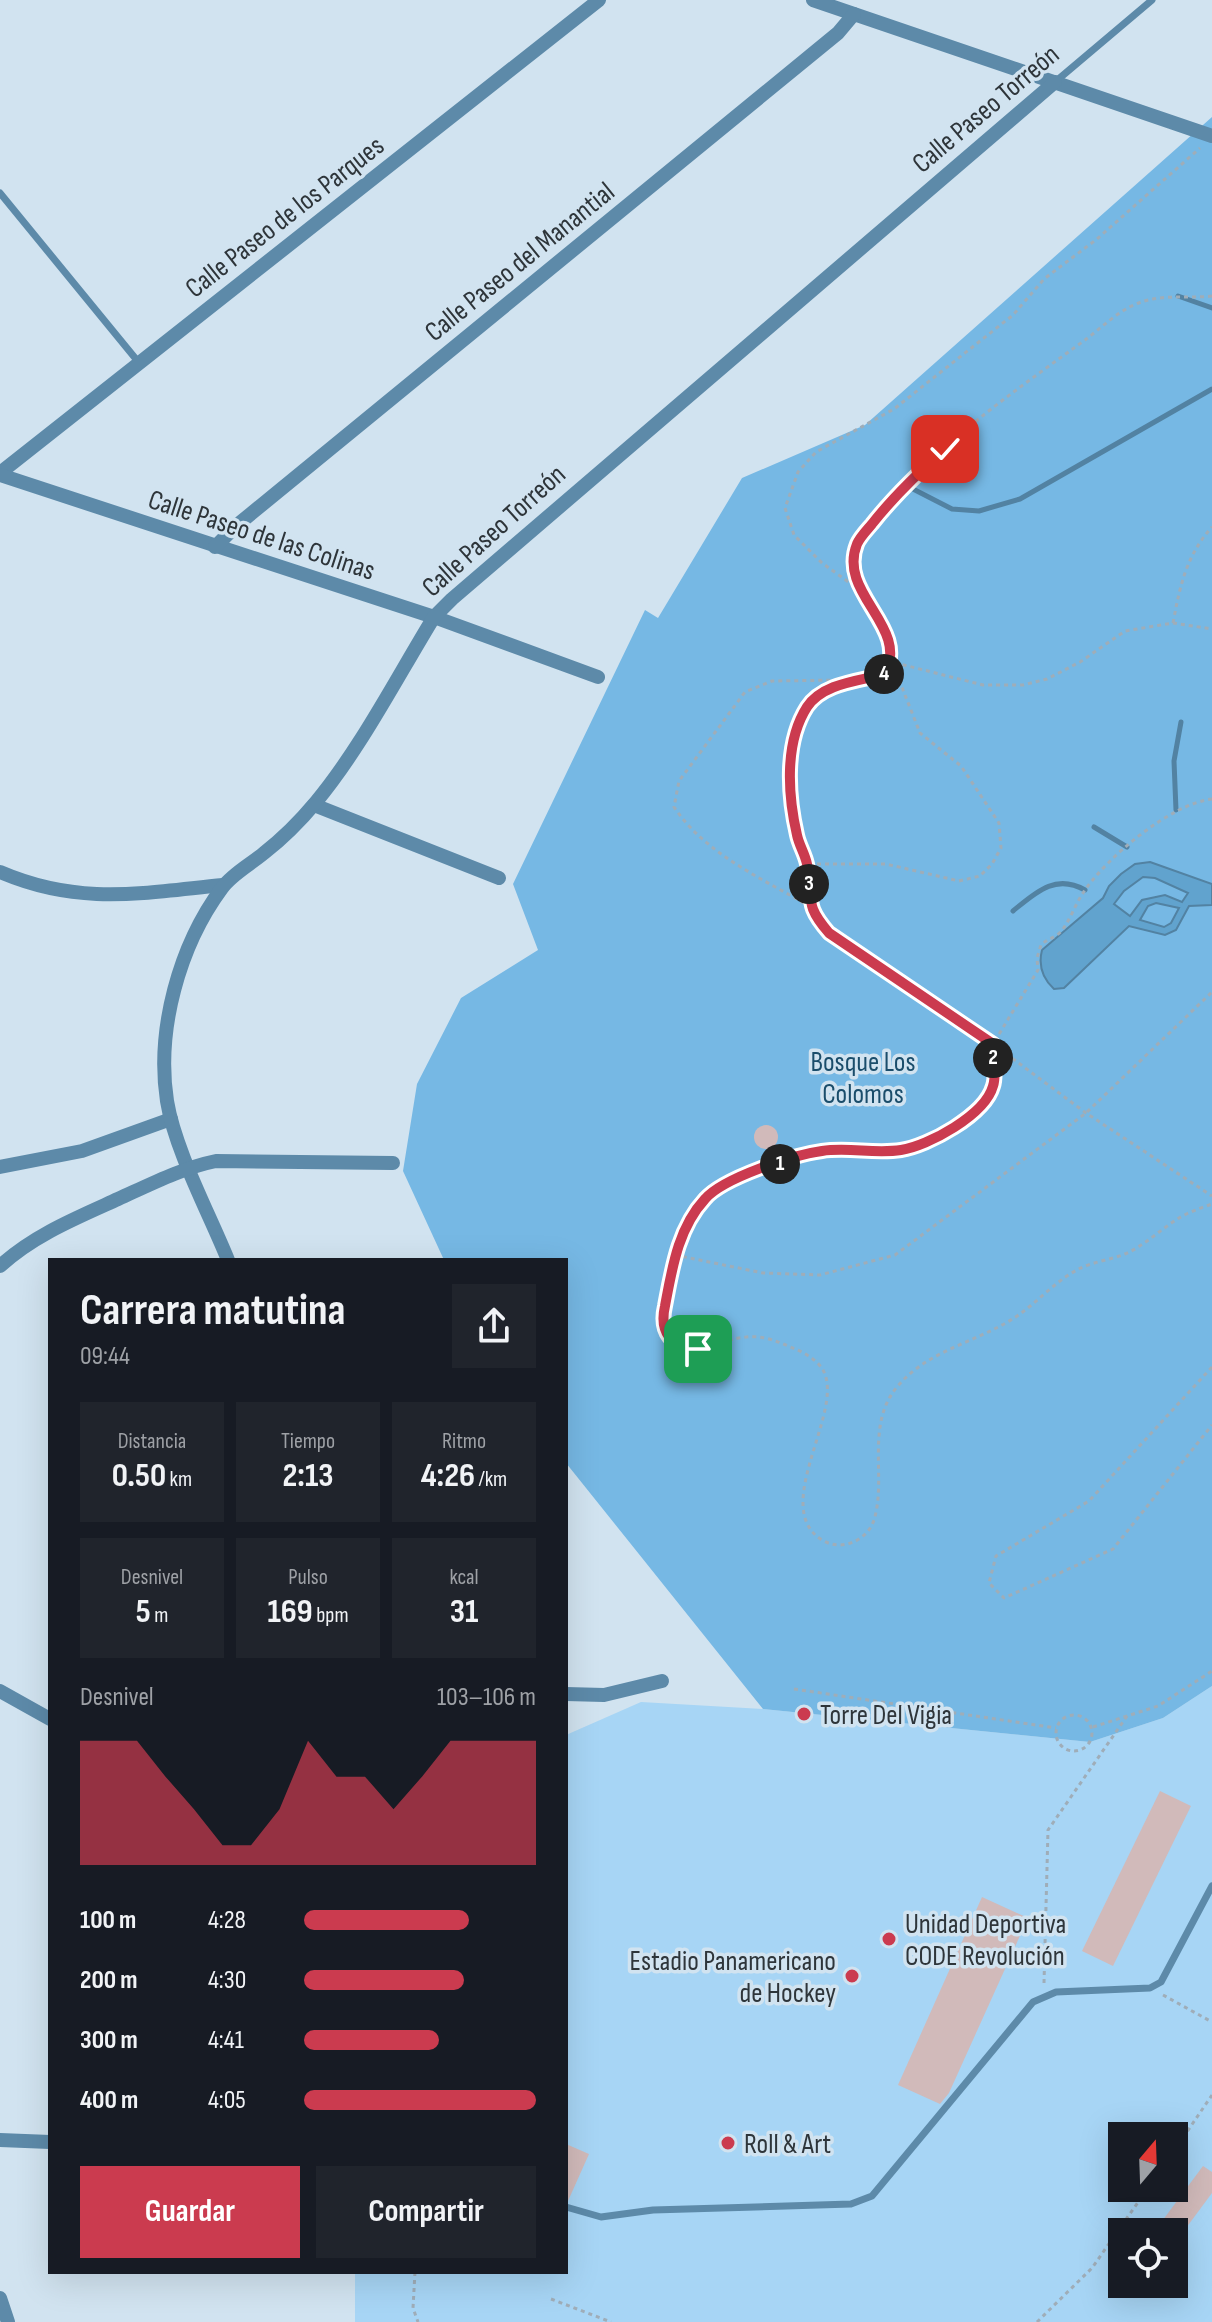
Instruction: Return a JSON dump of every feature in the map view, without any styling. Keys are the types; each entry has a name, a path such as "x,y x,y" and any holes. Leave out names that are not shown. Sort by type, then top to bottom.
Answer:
{"street":[{"name":"Calle Paseo de los Parques","path":"0,474 599,0"},
{"path":"813,0 1212,136"},
{"name":"Calle Paseo del Manantial","path":"215,547 236,526 838,33 854,14"},
{"name":"Calle Paseo Torreón","path":"227,1258 171,1119 164,1063 175,989 191,941 223,885 268,850 314,805 343,767 434,617 501,554 1055,82"},
{"name":"Calle Paseo de las Colinas","path":"0,474 434,617 598,677"},
{"path":"314,805 499,878"},
{"path":"0,872 31,886 70,895 116,896 223,885"},
{"path":"4,1162 82,1151 171,1119"},
{"path":"0,1266 56,1227 189,1166 216,1161 393,1163"},
{"path":"568,1694 604,1695 662,1681"},
{"path":"0,1691 48,1718"},
{"path":"0,2140 48,2142"},
{"path":"0,2300 8,2322"}],"lane":[{"name":"Calle Paseo Torreón","path":"1055,82 1152,0"},
{"path":"0,193 140,364"},
{"path":"568,2208 601,2217 653,2210 851,2204 862,2201 872,2196 1033,2002 1043,1995 1150,1988 1161,1982 1212,1886"}],"path":[{"path":"861,591 822,563 794,535 785,508 798,472 816,452 894,409 1013,315 1044,279 1097,239 1201,147"},
{"path":"807,864 886,864 959,881 980,876 992,864 1001,848 999,823 961,766 920,733 892,662 889,636 861,591 853,571 857,543 899,490 991,408 1134,305 1171,296 1212,296"},
{"path":"1173,623 1181,577 1193,550 1212,527"},
{"path":"1212,629 1173,623 1125,631 1080,662 1047,679 1023,685 983,685 892,662 845,680 772,681 745,692 679,781 674,807 684,823 718,852 811,908 829,933 993,1044 1086,1113 1212,1196"},
{"path":"811,908 807,864 797,837 790,788 793,750 799,725 808,707 823,691 885,674 892,662"},
{"path":"1212,799 1197,801 1176,810 1127,847 1085,890 1058,935 1041,945 1037,958 1038,970 993,1044 993,1087 976,1111 944,1134 903,1150 821,1151 733,1178 706,1197 688,1223 675,1255 661,1320 667,1338 683,1348 698,1349 747,1336 767,1337 806,1353 824,1371 827,1392 804,1493 803,1513 808,1527 824,1542 848,1545 866,1534 874,1519 879,1435 885,1405 897,1386 916,1369 1012,1319 1078,1269 1128,1253 1183,1216 1212,1204"},
{"path":"675,1255 763,1273 820,1275 895,1255 1086,1113 1212,992"},
{"path":"768,1151 774,1165"},
{"path":"1212,1367 1089,1501 996,1556 989,1583 1004,1598 1113,1549 1212,1425"},
{"path":"1093,1727 1158,1706 1212,1671"},
{"path":"794,1689 1056,1728"},
{"path":"1043,1995 1048,1830 1127,1716"},
{"path":"1063,1717 1084,1718 1093,1727 1090,1743 1083,1749 1073,1750 1058,1745 1056,1728 1063,1717"},
{"path":"1150,1988 1212,2022"},
{"path":"1188,2130 1212,2095"},
{"path":"1037,2322 1092,2268 1138,2202"},
{"path":"415,2274 413,2308 418,2322"},
{"path":"551,2299 611,2322"}],"shaded area":[{"path":"1150,862 1212,884 1212,905 1189,906 1176,930 1165,935 1129,926 1064,988 1054,989 1042,971 1042,950 1103,898 1109,886 1135,864","holes":["1143,877 1155,878 1188,893 1182,902 1165,895 1142,900 1130,916 1114,904 1124,891","1156,903 1179,908 1171,923 1164,927 1140,920 1148,906"]},
{"name":"Unidad Deportiva CODE Revolución","path":"1212,1686 1212,2322 355,2322 355,2274 568,2274 568,1734 641,1702 763,1709 1090,1742 1163,1718"}],"green space":[{"name":"Bosque Los Colomos","path":"1212,117 1212,1686 1163,1718 1090,1742 763,1709 568,1465 568,1258 443,1258 403,1171 417,1084 461,998 538,950 513,884 645,610 658,618 742,478 865,425"}],"building":[{"path":"761,1125 771,1125 778,1132 778,1142 771,1149 761,1149 754,1142 754,1132"},
{"path":"1160,1791 1191,1806 1113,1966 1082,1951"},
{"path":"982,1897 1028,1918 949,2093 940,2104 898,2085"},
{"path":"568,2145 589,2154 568,2201"},
{"path":"1203,2166 1212,2172 1212,2193 1188,2225 1188,2218 1164,2218 1176,2202 1188,2202 1188,2186"}],"waterway":[{"path":"1178,296 1212,308"},
{"path":"911,488 952,509 979,511 1020,499 1212,389"},
{"path":"1176,810 1174,761 1181,722"},
{"path":"1094,827 1127,847"},
{"path":"1013,911 1038,892 1055,884 1074,885 1085,890"}],"place":[{"name":"Torre Del Vigia","path":"804,1714"},
{"name":"Unidad Deportiva CODE Revolución","path":"889,1939"},
{"name":"Estadio Panamericano de Hockey","path":"852,1976"},
{"name":"Roll & Art","path":"728,2143"}],"route":[{"path":"698,1349 683,1348 667,1338 661,1320 675,1255 688,1223 706,1197 733,1178 821,1151 903,1150 944,1134 976,1111 993,1087 993,1044 829,933 813,914 807,864 797,837 790,788 793,750 799,725 808,707 823,691 885,674 892,662 889,636 861,591 853,571 857,543 899,490 945,449"}]}
